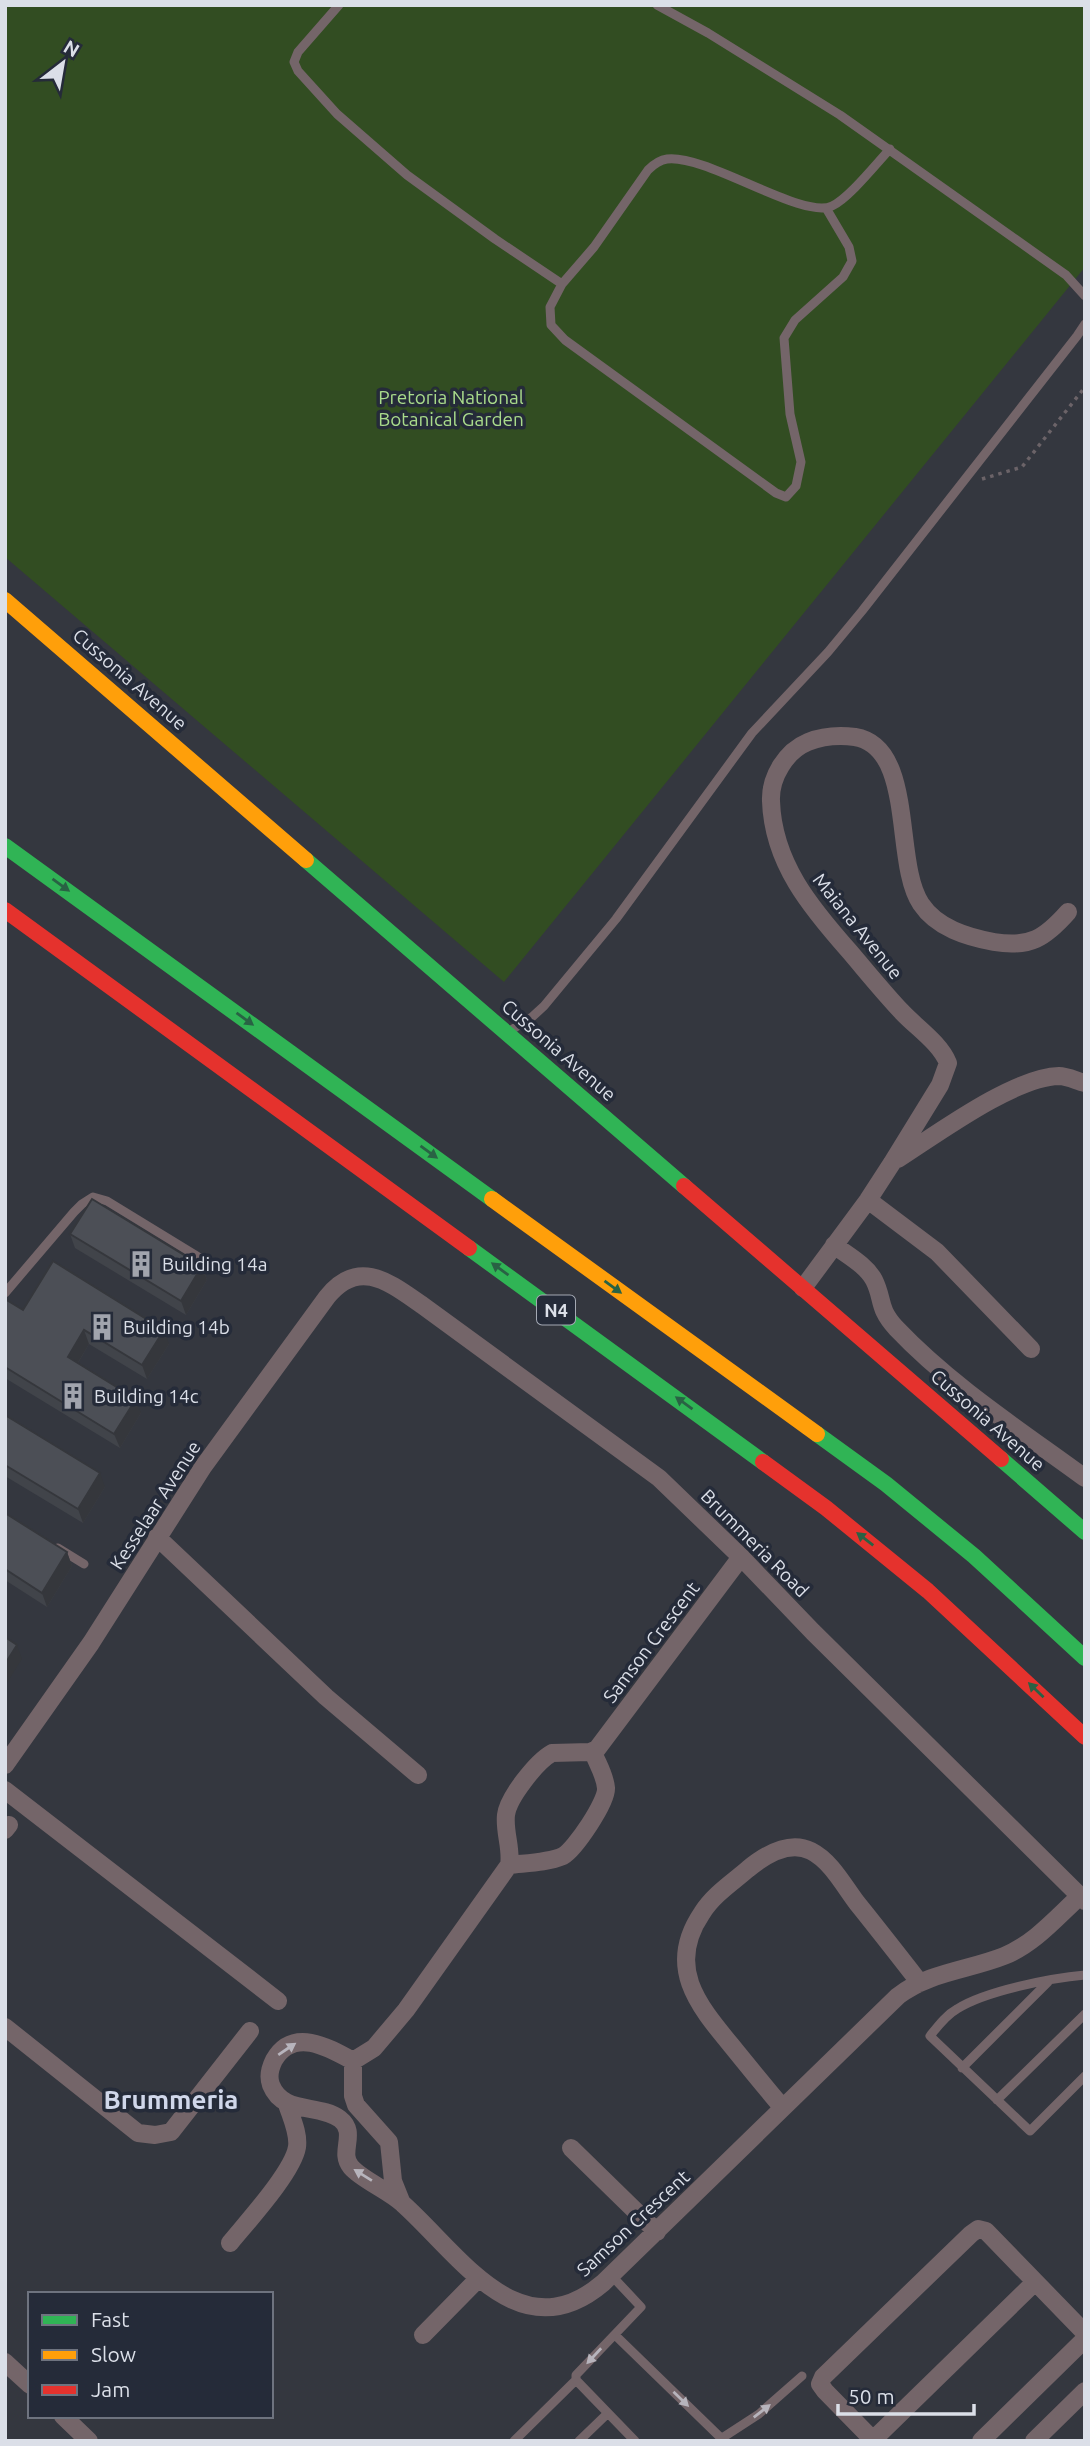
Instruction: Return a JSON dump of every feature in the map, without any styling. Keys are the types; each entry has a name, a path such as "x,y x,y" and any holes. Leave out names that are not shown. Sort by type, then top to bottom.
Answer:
{"main road":[{"name":"Cussonia Avenue","path":"5,600 1085,1532"},
{"path":"5,846 886,1483 974,1556 1085,1658"},
{"name":"N4","path":"5,910 817,1502 928,1591 1085,1737"}],"street":[{"name":"Maiana Avenue","path":"803,1288 892,1163 940,1085 948,1063 939,1049 890,999 828,928 792,876 780,854 771,819 771,789 783,762 803,744 830,736 860,738 870,741 880,750 889,765 899,801 910,881 922,906 944,926 969,937 1019,944 1043,937 1068,912"},
{"path":"892,1163 959,1119 1028,1081 1061,1075 1085,1083"},
{"path":"868,1200 936,1252 1031,1349"},
{"path":"834,1245 870,1273 883,1311 897,1329 935,1365 1085,1478"},
{"name":"Brummeria Road","path":"350,1279 366,1276 383,1279 650,1471 741,1557 813,1632 1082,1898"},
{"name":"Kesselaar Avenue","path":"5,1765 80,1659 203,1467 327,1297 337,1286 350,1279"},
{"path":"157,1536 326,1698 418,1775"},
{"name":"Samson Crescent","path":"593,1752 741,1557"},
{"path":"353,2061 374,2048 405,2010 509,1866 506,1814 526,1780 552,1753 593,1752 606,1785 606,1795 592,1820 565,1854 553,1859 509,1866"},
{"path":"5,1790 278,2001"},
{"path":"782,2107 702,2009 691,1990 685,1960 687,1943 702,1912 720,1893 759,1860 772,1853 794,1847 811,1851 830,1867 920,1983"},
{"name":"Samson Crescent","path":"349,2137 346,2151 349,2165 401,2201 479,2278 509,2300 542,2308 563,2306 590,2294 611,2275 898,1996 920,1983 1016,1951 1082,1898"},
{"path":"5,2027 138,2133 155,2135 171,2132 250,2031"},
{"path":"353,2061 319,2043 302,2041 287,2046 273,2062 269,2076 271,2086 287,2104 333,2115 345,2124 349,2137 360,2127 378,2130"},
{"path":"353,2061 353,2096 356,2105 389,2142 393,2181 401,2201"},
{"path":"230,2243 268,2196 293,2159 297,2144 287,2104"},
{"path":"571,2148 657,2232"},
{"path":"1035,2281 873,2440 820,2384 822,2377 978,2229 986,2231 1035,2281 1085,2333"},
{"path":"424,2335 479,2278"},
{"path":"981,2441 1085,2339"},
{"path":"5,2362 28,2383"},
{"path":"1034,2441 1083,2397"},
{"path":"65,2418 89,2441"}],"lane":[{"path":"339,5 298,52 294,62 298,71 337,114 424,189 562,284"},
{"path":"657,5 708,33 840,115 1066,275 1085,296"},
{"path":"826,208 849,247 852,261 843,277 795,320 783,338 789,407 801,462 796,486 786,496 776,493 565,340 551,325 550,307 562,284 594,247 648,170 664,159 699,164 816,209 838,202 890,149"},
{"path":"506,1033 532,1017 558,991 616,919 752,733 828,652 963,485 1085,324"},
{"path":"5,1293 74,1212 93,1197 107,1201 210,1264"},
{"path":"50,1542 83,1563"},
{"path":"1085,1975 1050,1980 985,1997 958,2008 929,2036 1030,2131 1085,2076"},
{"path":"962,2068 1050,1980"},
{"path":"997,2100 1085,2014"},
{"path":"514,2441 576,2380 576,2375 641,2307 611,2275"},
{"path":"615,2335 719,2439 759,2414 802,2376"},
{"path":"576,2380 635,2441"},
{"path":"579,2441 608,2413"}],"path":[{"path":"963,485 1022,467 1085,387"}],"green space":[{"name":"Pretoria National Botanical Garden","path":"5,5 1085,5 1085,267 504,982 5,557"}],"building":[{"name":"Building 14a","path":"92,1199 202,1266 181,1301 70,1234"},
{"path":"53,1261 164,1330 142,1365 84,1330 68,1357 136,1399 114,1434 5,1367 5,1299 23,1310"},
{"path":"5,1415 100,1473 78,1509 5,1465"},
{"path":"5,1513 67,1552 42,1593 5,1569"},
{"path":"5,1637 17,1645 5,1664"}],"traffic: fast":[{"path":"5,846 492,1199"},
{"path":"306,860 684,1186"},
{"path":"469,1248 763,1462"},
{"path":"817,1434 886,1484 974,1556 1085,1658"},
{"path":"1001,1459 1085,1532"}],"traffic: slow":[{"path":"5,600 306,860"},
{"path":"492,1199 817,1434"}],"traffic: jam":[{"path":"5,910 469,1248"},
{"path":"684,1186 1001,1459"},
{"path":"763,1462 826,1508 928,1591 1085,1737"}],"place":[{"name":"Building 14a","path":"141,1264"},
{"name":"Building 14b","path":"102,1327"},
{"name":"Building 14c","path":"73,1396"}],"district":[{"name":"Brummeria","path":"171,2099"}]}
